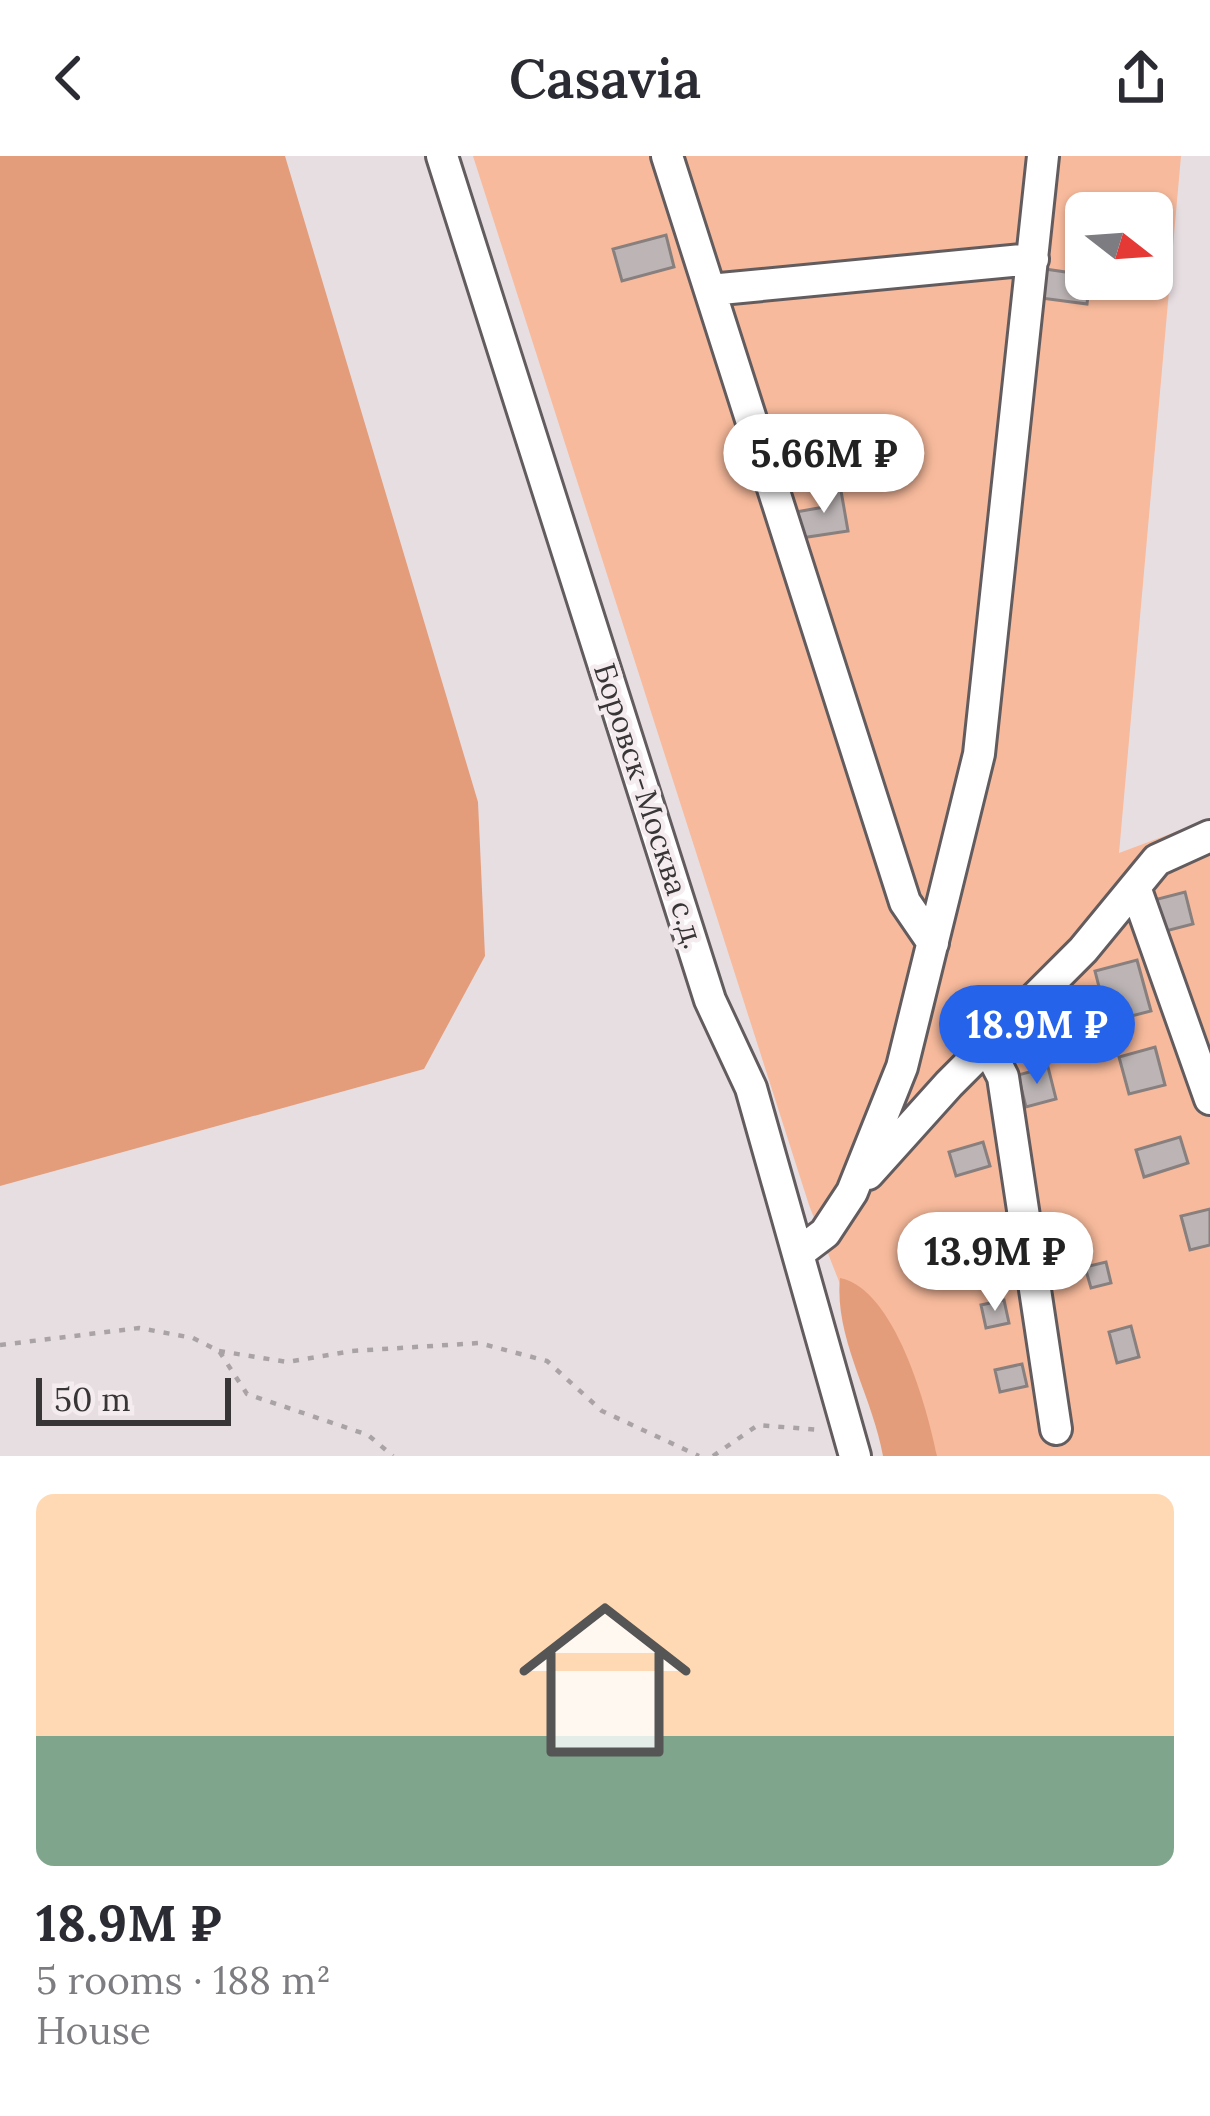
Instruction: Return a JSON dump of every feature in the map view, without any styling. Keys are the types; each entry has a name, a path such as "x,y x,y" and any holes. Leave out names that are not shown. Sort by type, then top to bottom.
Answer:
{"street":[{"name":"Боровск-Москва с.д.","path":"442,156 703,977 751,1088 852,1444"},
{"path":"667,156 905,902 933,943"},
{"path":"852,1192 902,1067 979,754 1043,156"},
{"path":"710,290 1033,259"},
{"path":"800,1252 825,1233 852,1192 1083,950 1157,860 1210,836"},
{"path":"1135,887 1210,1099"},
{"path":"987,1046 1003,1077 1056,1429"}],"path":[{"path":"0,1345 139,1328 193,1339 219,1351 287,1362 352,1351 479,1343 547,1361 602,1411 699,1456"},
{"path":"219,1351 247,1394 368,1435 393,1456"},
{"path":"713,1456 758,1425 852,1444"}],"shaded area":[{"path":"0,156 285,156 478,802 485,956 424,1069 0,1186"},
{"path":"473,156 1181,156 1173,246 1173,192 1065,192 1065,300 1168,300 1119,853 1210,819 1210,1456 925,1456 851,1312 809,1205"},
{"path":"840,1278 860,1287 892,1326 916,1381 937,1456 883,1456 848,1345"}],"building":[{"path":"666,235 674,267 622,281 613,249"},
{"path":"1045,269 1065,272 1065,300 1087,300 1087,304 1041,298"},
{"path":"840,485 848,531 801,538 796,512 824,507 821,489"},
{"path":"1185,892 1193,924 1162,932 1154,900"},
{"path":"1137,960 1151,1011 1108,1022 1095,971"},
{"path":"1155,1047 1165,1085 1129,1094 1119,1057"},
{"path":"1048,1067 1056,1099 1026,1107 1018,1075"},
{"path":"1180,1137 1188,1163 1144,1177 1136,1150"},
{"path":"983,1142 990,1166 956,1176 949,1152"},
{"path":"1210,1209 1210,1245 1190,1250 1181,1216"},
{"path":"988,1222 994,1248 962,1254 956,1229"},
{"path":"1106,1262 1111,1283 1091,1288 1085,1267"},
{"path":"1004,1300 1009,1323 986,1328 981,1305"},
{"path":"1131,1326 1139,1357 1117,1363 1109,1332"},
{"path":"1022,1364 1027,1386 1000,1392 995,1370"}]}
